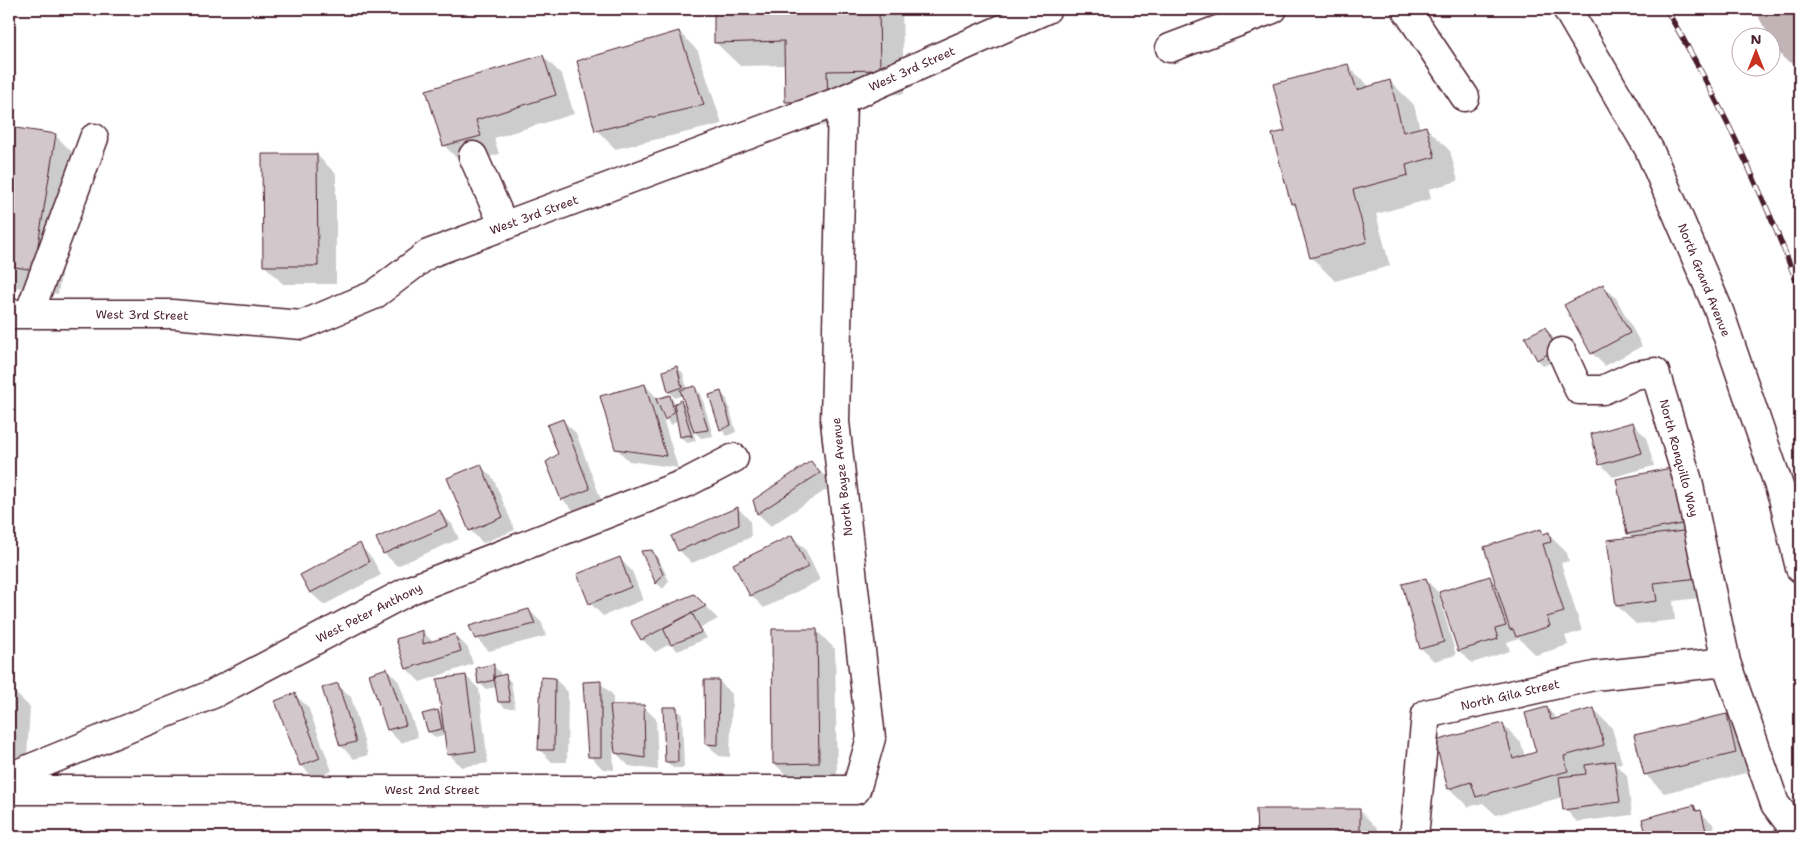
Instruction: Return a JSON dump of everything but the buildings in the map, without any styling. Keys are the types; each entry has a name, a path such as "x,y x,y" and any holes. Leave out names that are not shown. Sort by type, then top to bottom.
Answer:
{"street":[{"path":"1170,48 1273,9"},
{"path":"1406,9 1465,97"},
{"name":"North Grand Avenue","path":"1567,9 1649,149 1719,311 1783,498 1800,568"},
{"name":"West 3rd Street","path":"19,314 172,314 302,325 374,295 428,254 842,100 1039,10"},
{"name":"North Bayze Avenue","path":"842,100 834,422 871,738 856,790"},
{"path":"19,314 94,138"},
{"path":"473,156 504,226"},
{"name":"North Ronquillo Way","path":"1562,352 1579,390 1602,390 1635,375 1655,372 1688,481 1726,662 1775,804 1788,821 1800,826"},
{"name":"West Peter Anthony","path":"9,777 213,694 410,590 686,483 734,458"},
{"name":"North Gila Street","path":"1414,837 1426,714 1594,676 1726,662"},
{"name":"West 2nd Street","path":"9,790 856,790"}],"waterway":[{"path":"1782,9 1800,40"}],"railway":[{"path":"1666,9 1704,77 1739,147 1800,291"}]}
